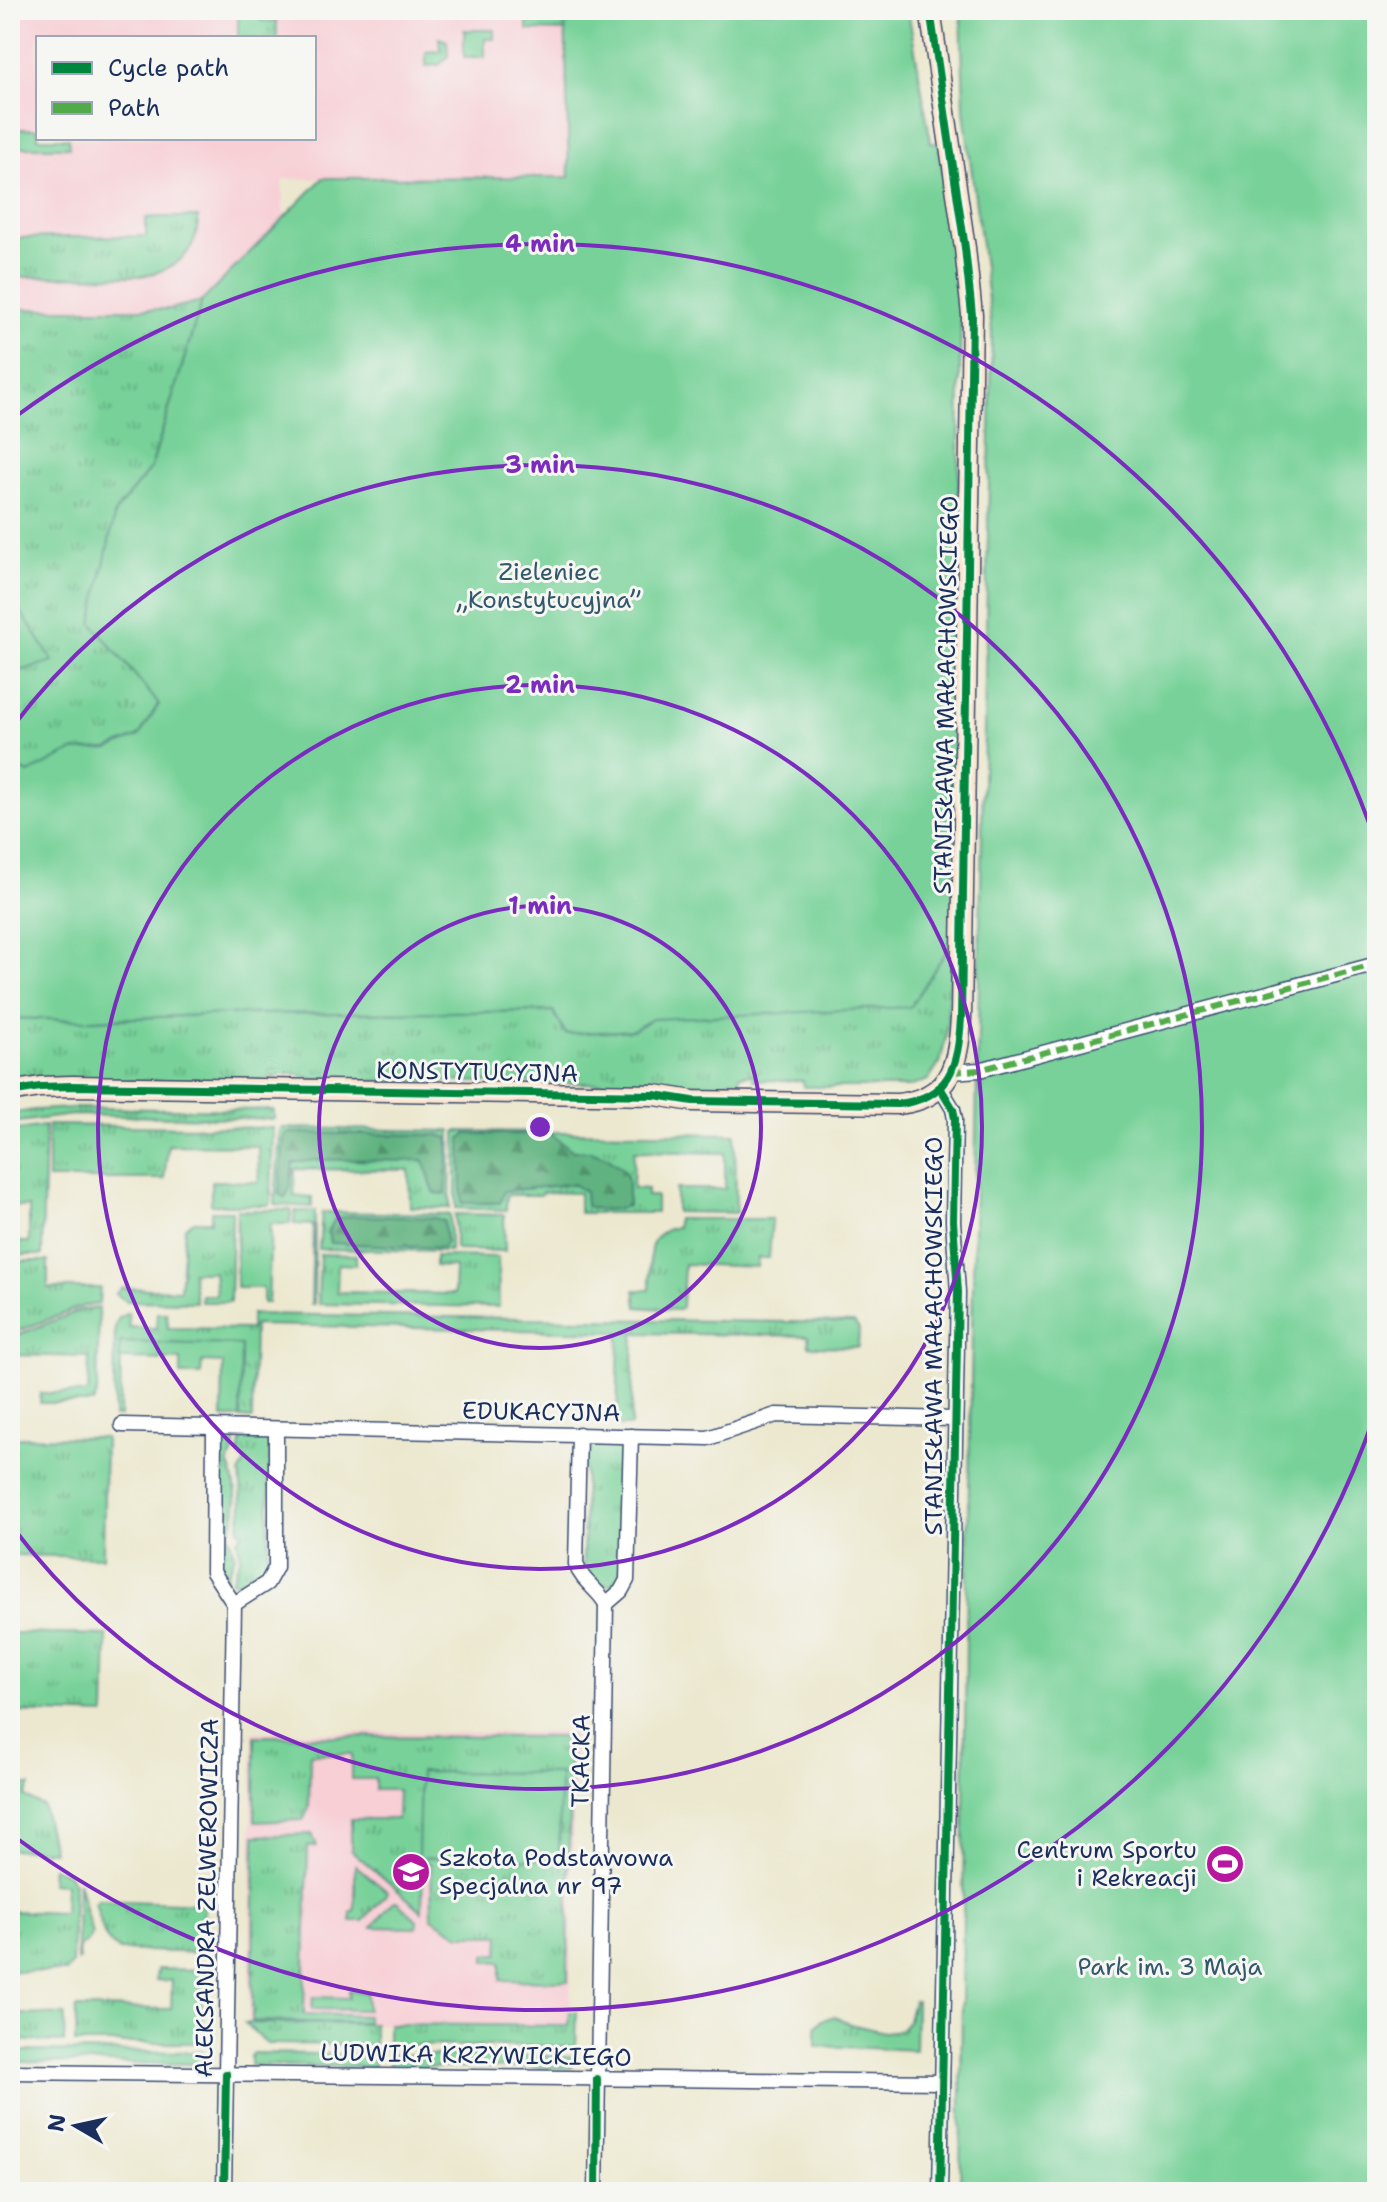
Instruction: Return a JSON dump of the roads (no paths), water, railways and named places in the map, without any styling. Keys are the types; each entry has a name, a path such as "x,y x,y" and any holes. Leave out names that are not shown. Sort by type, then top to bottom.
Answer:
{"street":[{"name":"STANISŁAWA MAŁACHOWSKIEGO","path":"930,10 972,315 961,1018 957,1048 946,1080 955,1119 953,1221 958,1292 940,2192"},
{"path":"946,1080 1377,964"},
{"name":"KONSTYTUCYJNA","path":"10,1092 40,1087 88,1086 655,1095 693,1101 898,1104 920,1101 946,1080"},
{"name":"EDUKACYJNA","path":"122,1425 708,1438 776,1415 955,1419"},
{"path":"214,1427 213,1572 234,1604 267,1583 276,1567 276,1429"},
{"path":"579,1434 576,1564 582,1577 599,1592 606,1604 621,1591 627,1580 631,1436"},
{"name":"ALEKSANDRA ZELWEROWICZA","path":"224,2192 234,1604"},
{"name":"TKACKA","path":"596,2192 606,1604"},
{"name":"LUDWIKA KRZYWICKIEGO","path":"10,2072 942,2082"}],"place":[{"name":"Centrum Sportu i Rekreacji","path":"1225,1864"},
{"name":"Szkoła Podstawowa Specjalna nr 97","path":"411,1872"}],"park label":[{"name":"Zieleniec „Konstytucyjna”","path":"549,586"},
{"name":"Park im. 3 Maja","path":"1170,1967"}]}
